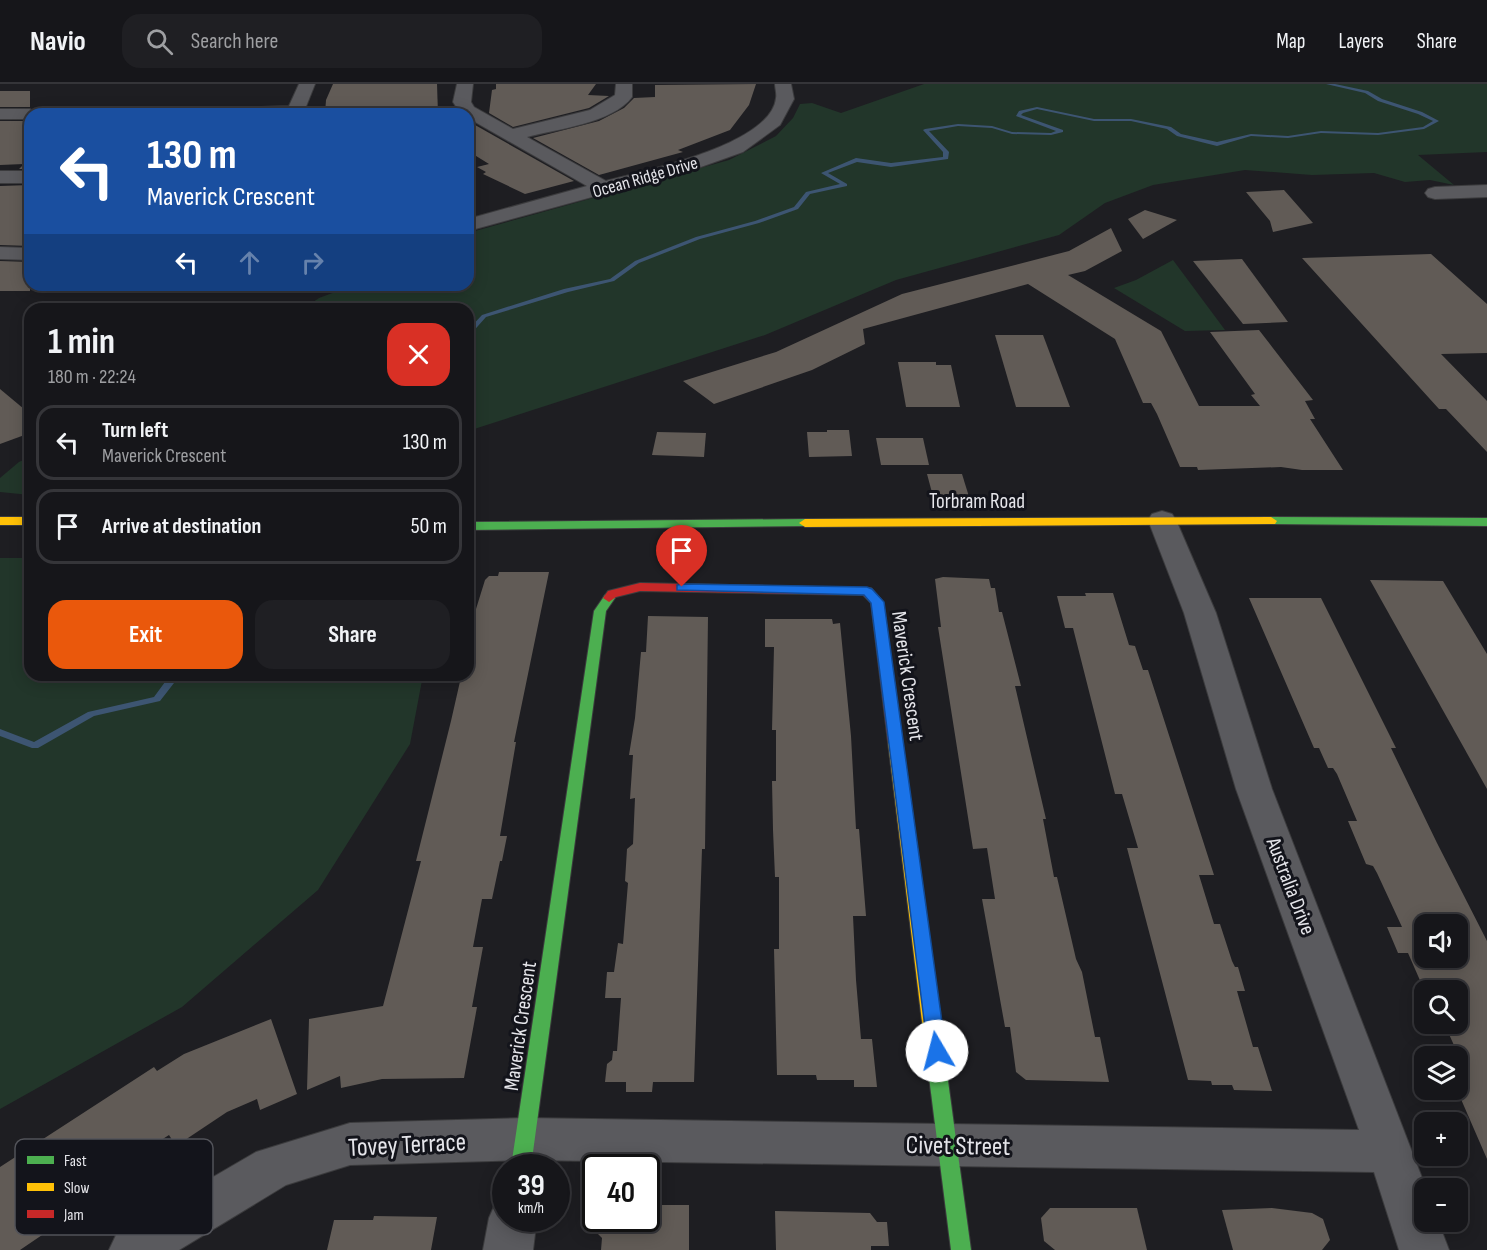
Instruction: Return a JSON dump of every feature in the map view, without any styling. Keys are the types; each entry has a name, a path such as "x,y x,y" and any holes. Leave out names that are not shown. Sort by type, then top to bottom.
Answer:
{"street":[{"path":"296,108 307,84"},
{"path":"465,84 466,108"},
{"path":"511,135 606,110 622,97 624,84"},
{"name":"Ocean Ridge Drive","path":"474,223 708,159 748,142 779,114 785,99 783,84"},
{"path":"474,113 604,188"},
{"path":"0,114 24,114"},
{"path":"0,177 24,177"},
{"path":"1435,193 1487,191"},
{"path":"0,253 24,254"},
{"name":"Torbram Road","path":"474,526 1162,520 1487,522"},
{"name":"Australia Drive","path":"1162,520 1200,613 1254,789 1390,1151 1424,1250"},
{"path":"0,521 24,521"},
{"name":"Maverick Crescent","path":"523,1153 600,610 612,594 640,587 867,591 877,602 950,1146 961,1250"},
{"name":"Tovey Terrace","path":"213,1203 273,1167 350,1144 523,1153"},
{"name":"Civet Street","path":"523,1153 950,1146 1390,1151"},
{"path":"508,1250 511,1232"},
{"name":"Tovey Terrace","path":"134,1250 159,1235"}],"green space":[{"path":"924,84 1487,84 1487,152 1418,155 1454,185 1430,180 1405,182 1374,173 1312,175 1245,170 1153,185 1105,203 1059,235 896,280 765,335 474,429 474,303 312,303 338,291 474,291 474,231 729,160 776,136 793,118 800,104 812,103 841,113"},
{"path":"1173,260 1225,330 1185,331 1114,288 1136,280"},
{"path":"24,460 24,494 0,492 0,478"},
{"path":"0,558 24,558 24,681 422,681 410,744 318,890 182,1007 0,1109"}],"building":[{"path":"333,84 437,84 438,108 325,108 326,100"},
{"path":"496,84 596,84 588,95 609,96 589,108 513,127 489,113 492,90 496,89"},
{"path":"756,84 749,105 730,130 678,150 683,152 599,175 533,138 599,121 624,108 634,98 655,97 655,85"},
{"path":"0,91 30,91 30,107 0,107"},
{"path":"0,121 24,121 24,164 0,165"},
{"path":"474,124 574,181 525,194 483,174 486,172 477,167 489,164 474,155"},
{"path":"24,185 24,246 0,245 0,186"},
{"path":"1284,190 1313,223 1273,232 1270,221 1246,192"},
{"path":"1145,210 1177,220 1143,239 1128,219"},
{"path":"1111,228 1122,251 1085,271 1068,275 1161,331 1199,406 1260,406 1251,395 1255,394 1210,332 1259,330 1313,400 1305,401 1315,419 1310,419 1343,470 1302,470 1281,467 1198,470 1197,467 1180,467 1151,403 1143,403 1115,339 1028,284 863,329 865,344 812,370 714,404 683,381 776,352 902,294 1069,251"},
{"path":"1431,254 1487,304 1487,353 1441,354 1487,401 1487,452 1446,409 1439,409 1302,258"},
{"path":"1242,259 1288,322 1243,324 1193,261"},
{"path":"0,261 24,262 24,291 0,291"},
{"path":"995,335 1043,335 1070,407 1016,407"},
{"path":"898,362 936,362 936,365 951,365 960,407 906,407"},
{"path":"0,389 24,409 24,435 0,444"},
{"path":"827,430 849,430 852,456 809,457 807,432 827,432"},
{"path":"657,432 706,433 704,457 652,455"},
{"path":"876,438 923,438 929,465 881,465"},
{"path":"927,474 962,474 970,500 934,500"},
{"path":"499,572 549,572 514,742 516,742 500,836 507,836 502,861 500,861 492,899 482,899 473,947 483,947 472,1007 477,1007 464,1078 382,1079 341,1088 340,1076 307,1090 309,1019 383,1006 421,861 416,861 460,681 474,681 476,609 485,580 489,576 498,576"},
{"path":"943,577 989,579 991,588 995,588 999,612 1002,612 1021,686 1015,686 1046,819 1043,819 1054,877 1057,877 1076,959 1082,972 1095,1037 1100,1037 1109,1082 1026,1080 1016,1072 1010,1027 1005,1027 982,899 995,899 987,848 973,849 938,627 941,627 935,579"},
{"path":"1370,580 1443,581 1487,654 1487,789"},
{"path":"1085,593 1113,593 1129,645 1135,646 1143,670 1148,670 1214,875 1199,875 1214,924 1220,924 1232,961 1235,967 1238,967 1245,991 1237,991 1253,1047 1258,1047 1272,1091 1234,1090 1232,1085 1212,1085 1211,1081 1188,1080 1127,848 1138,848 1122,794 1115,794 1073,628 1065,628 1057,596 1086,596"},
{"path":"1249,598 1321,598 1396,748 1391,748 1487,941 1487,1159 1461,1100 1468,1100 1468,1046 1454,1046 1449,1034 1468,1034 1468,980 1420,980 1415,968 1468,968 1468,914 1414,914 1414,967 1408,953 1398,953 1387,927 1402,927 1373,866 1366,864 1348,821 1357,821 1337,774 1333,768 1328,768 1319,748 1314,748"},
{"path":"648,616 708,617 705,849 702,849 694,1082 653,1082 652,1092 626,1092 626,1082 605,1082 607,1064 612,1060 613,1051 617,1051 621,998 605,998 607,972 614,972 618,943 623,944 628,883 625,881 627,849 633,844 635,798 630,799 633,755 629,755 641,652 646,652"},
{"path":"765,619 832,619 833,624 840,623 851,736 856,829 859,829 866,916 853,916 856,980 861,1039 872,1039 877,1087 854,1087 854,1080 817,1080 816,1075 777,1075 774,949 779,949 779,877 775,877 773,830 772,781 776,781 776,730 772,730 774,647 765,647"},
{"path":"271,1019 297,1094 260,1110 257,1099 227,1112 186,1139 172,1139 169,1135 163,1139 43,1139 154,1067 157,1071 184,1054"},
{"path":"15,1157 15,1235 42,1235 20,1250 0,1250 0,1167"},
{"path":"660,1205 689,1205 689,1250 601,1250 602,1238 596,1232 660,1232"},
{"path":"1050,1208 1137,1208 1147,1250 1055,1250 1044,1241 1041,1218"},
{"path":"1272,1208 1312,1213 1323,1219 1330,1240 1322,1250 1233,1250 1222,1210"},
{"path":"775,1211 870,1213 877,1222 887,1222 889,1246 871,1246 871,1250 776,1250"},
{"path":"374,1216 437,1217 431,1250 327,1250 334,1220 373,1220"}],"waterway":[{"path":"474,327 484,316 566,290 612,280 637,262 698,238 757,222 796,208 808,193 845,185 824,173 856,160 891,165 946,158 946,152 925,130 958,125 992,127 1012,133 1051,134 1061,131 1018,116 1021,112 1037,108 1094,120 1131,120 1169,128 1179,135 1217,144 1251,135 1288,137 1321,132 1378,134 1424,128 1437,121 1380,100 1366,92 1328,84"},
{"path":"0,732 35,746 91,714 157,699 170,681"}],"traffic: fast":[{"path":"1271,521 1487,522"},
{"path":"474,526 805,523"},
{"path":"523,1154 600,611 609,598"},
{"path":"931,1022 961,1250"}],"traffic: slow":[{"path":"0,521 24,521"},
{"path":"805,523 1271,521"},
{"path":"895,742 931,1022"}],"traffic: jam":[{"path":"609,598 612,594 640,587 867,591 877,602 895,742"}],"route":[{"path":"682,587 867,591 877,602 937,1051"}]}
